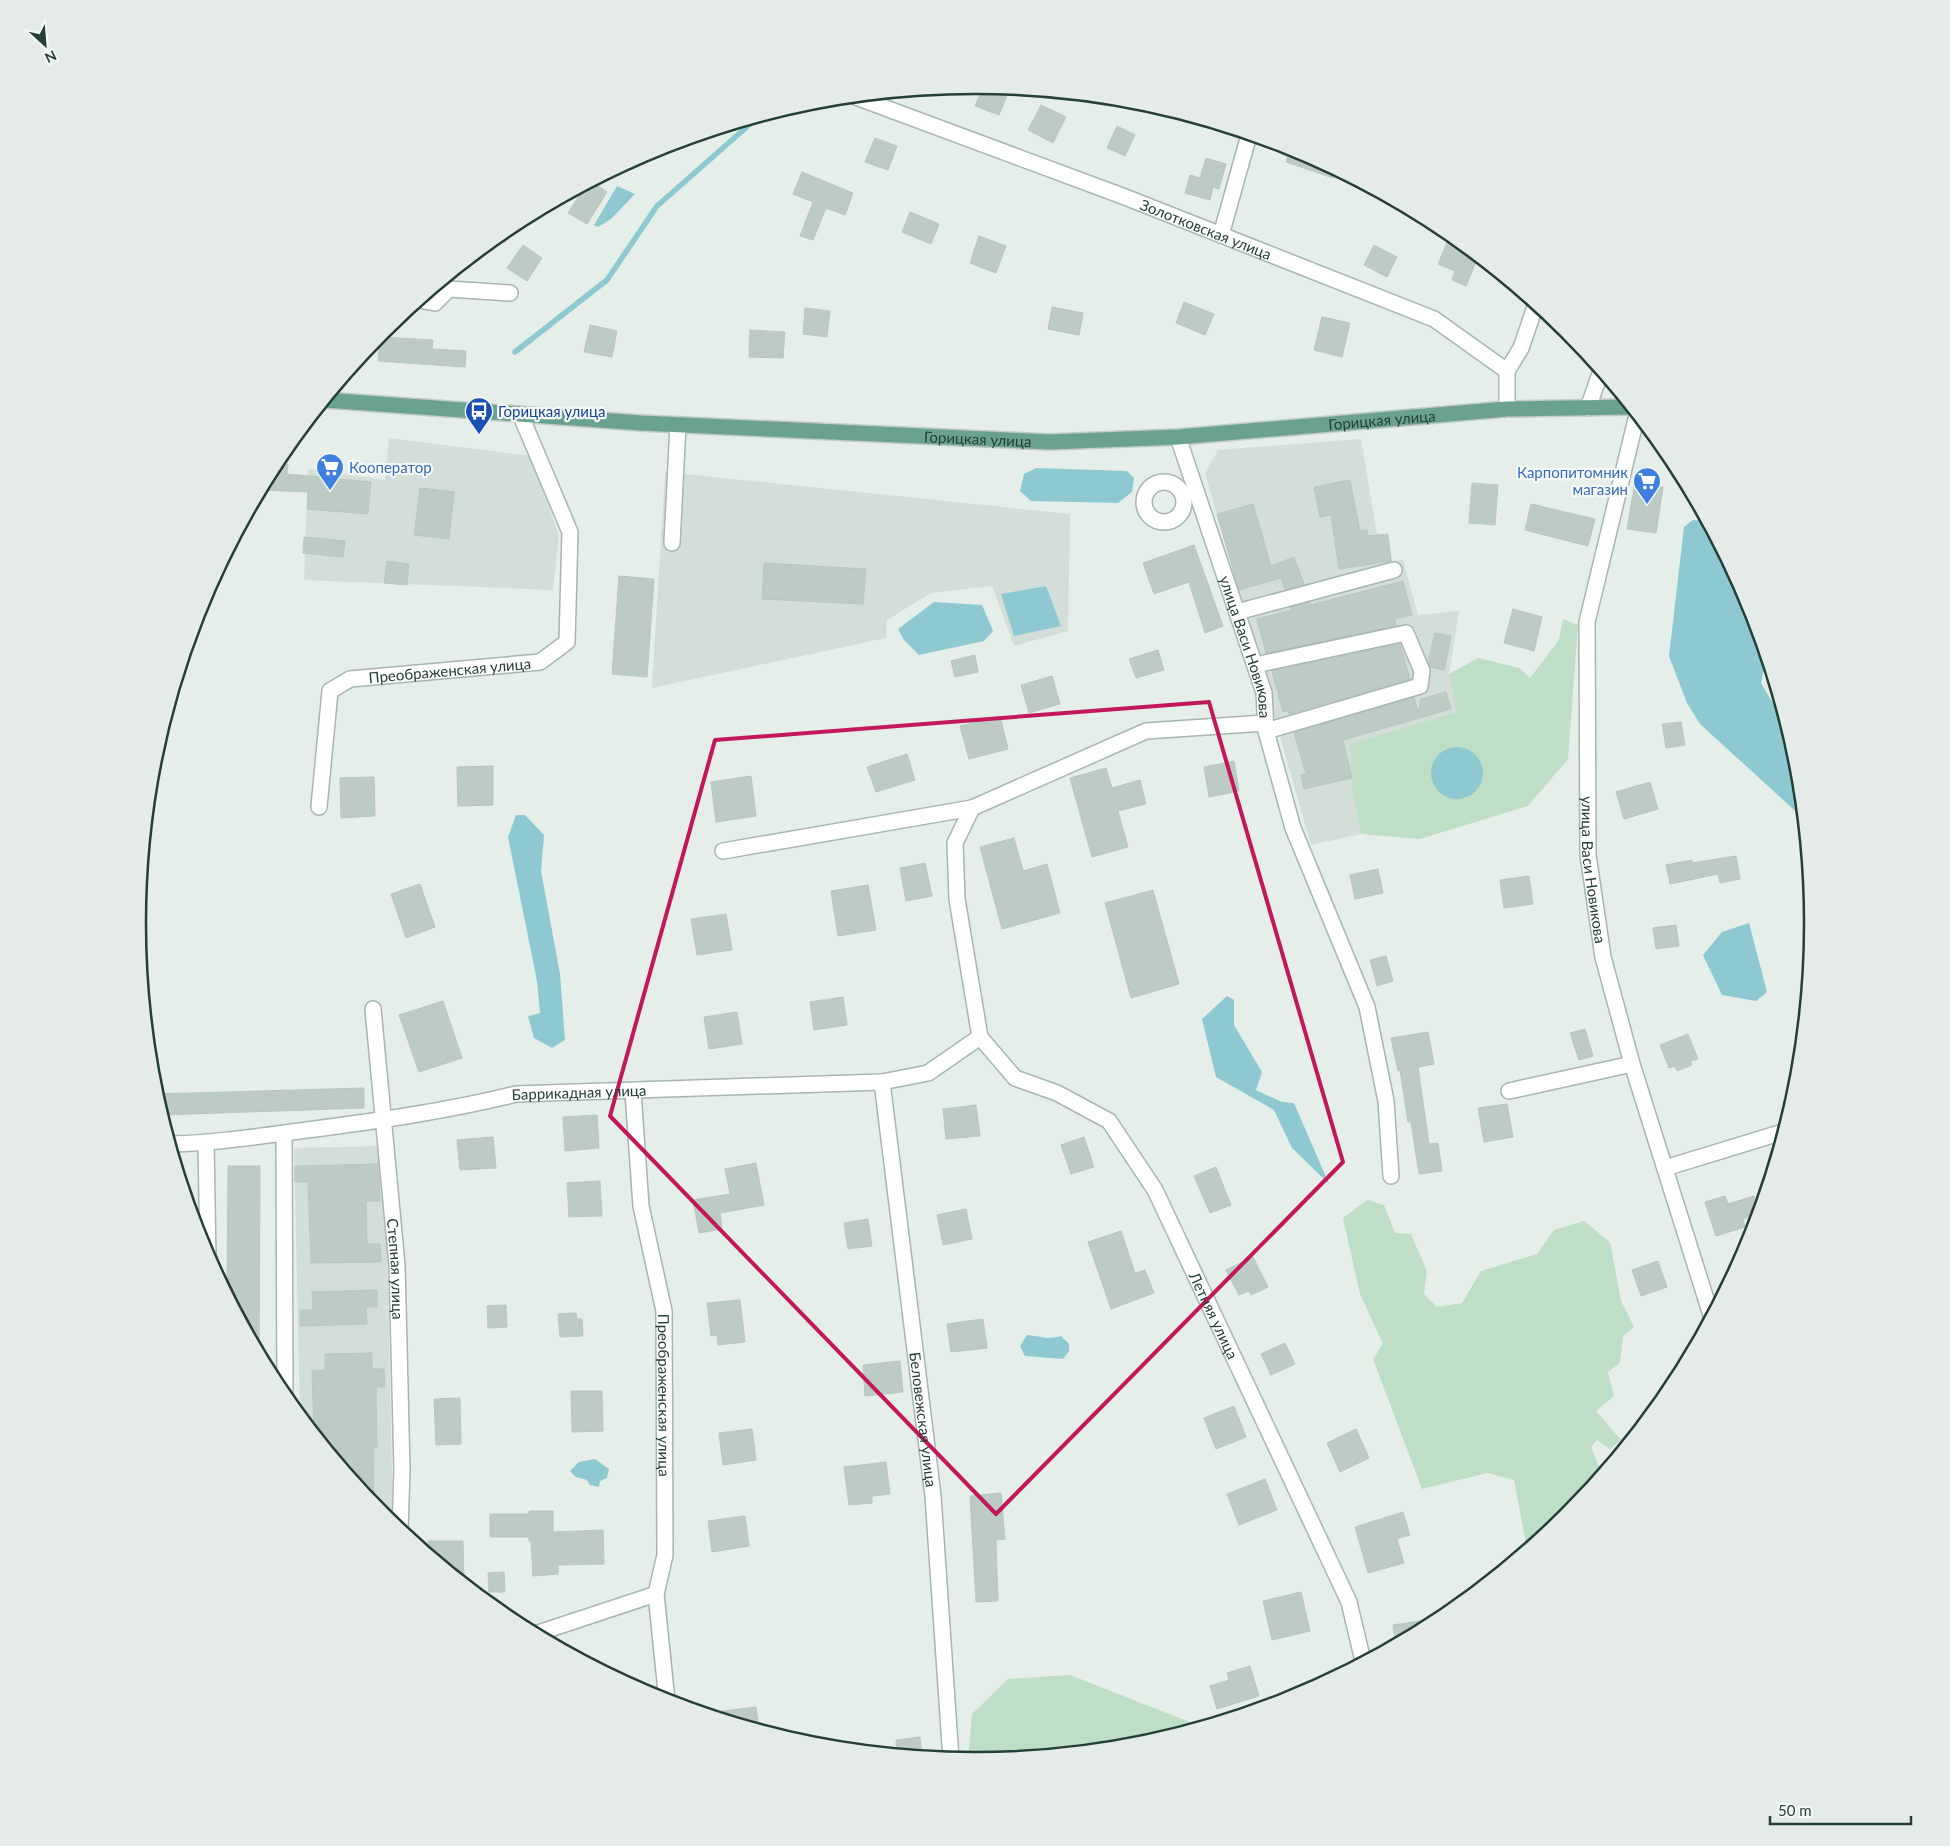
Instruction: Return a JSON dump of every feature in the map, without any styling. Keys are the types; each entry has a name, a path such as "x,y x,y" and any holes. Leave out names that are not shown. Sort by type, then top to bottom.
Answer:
{"main road":[{"name":"Горицкая улица","path":"332,401 521,416 1050,442 1178,437 1507,409 1624,407"}],"street":[{"name":"Золотковская улица","path":"867,101 1221,235 1434,319 1507,371"},
{"path":"1221,235 1247,140"},
{"path":"427,301 435,303 449,289 510,292"},
{"path":"1507,409 1507,371 1521,348 1534,311"},
{"path":"1588,408 1599,377"},
{"name":"Преображенская улица","path":"319,807 330,691 350,679 540,662 567,642 570,532 521,416"},
{"name":"улица Васи Новикова","path":"1635,421 1587,622 1588,855 1603,957 1632,1064 1709,1309"},
{"path":"672,543 678,425"},
{"name":"улица Васи Новикова","path":"1178,437 1190,494 1237,612 1264,693 1265,727 1293,828 1367,1007 1386,1101 1391,1176"},
{"path":"1237,612 1394,570"},
{"path":"723,851 972,808 1146,730 1265,727 1420,686 1422,671 1406,633 1255,665"},
{"path":"972,808 954,843 957,899 980,1037"},
{"name":"Степная улица","path":"373,1009 397,1265 402,1469 400,1520"},
{"name":"Баррикадная улица","path":"176,1144 206,1143 384,1120 474,1104 516,1094 633,1092 882,1082 928,1073 980,1037"},
{"name":"Летняя улица","path":"980,1037 1015,1078 1057,1093 1109,1122 1155,1190 1349,1602 1362,1656"},
{"path":"1509,1091 1632,1064"},
{"name":"Беловежская улица","path":"882,1082 934,1496 950,1751"},
{"name":"Преображенская улица","path":"633,1092 641,1206 664,1311 665,1555 656,1594 666,1692"},
{"path":"284,1133 285,1382"},
{"path":"1665,1168 1777,1134"},
{"path":"206,1143 208,1236"},
{"path":"544,1631 656,1594"}],"highlighted area":[{"path":"1209,702 1343,1162 996,1514 610,1116 715,740"}],"shaded area":[{"path":"389,438 531,456 559,536 553,590 304,580 308,469 385,480"},
{"path":"1361,439 1377,535 1388,534 1392,561 1403,560 1418,615 1459,611 1449,674 1456,712 1350,744 1352,791 1361,834 1311,845 1205,473 1218,450"},
{"path":"665,472 1070,514 1068,631 1014,646 992,586 931,593 887,620 886,638 652,688"},
{"path":"385,1146 393,1513 352,1470 317,1428 300,1404 294,1148"}],"green space":[{"path":"1563,619 1578,625 1568,759 1528,806 1420,839 1361,834 1352,791 1350,744 1456,712 1449,674 1478,658 1519,668 1530,678 1559,640"},
{"path":"1367,1200 1384,1205 1395,1233 1411,1234 1427,1271 1424,1294 1437,1307 1462,1303 1481,1271 1537,1254 1554,1230 1584,1221 1610,1242 1621,1301 1634,1327 1623,1336 1620,1363 1608,1372 1614,1396 1596,1411 1621,1440 1610,1449 1597,1440 1591,1447 1600,1468 1526,1542 1514,1480 1487,1473 1422,1489 1373,1359 1383,1344 1360,1294 1343,1218"},
{"path":"1070,1675 1193,1723 1137,1736 1083,1745 1029,1750 969,1752 972,1714 1008,1679"}],"water":[{"path":"617,186 635,194 611,219 598,227 594,225"},
{"path":"1036,468 1127,471 1134,478 1132,492 1118,503 1031,501 1020,491 1024,474"},
{"path":"1693,520 1700,521 1719,556 1741,606 1764,669 1761,683 1771,700 1774,701 1776,708 1788,761 1797,812 1700,724 1687,703 1669,656 1684,527"},
{"path":"1046,586 1061,626 1014,636 1001,594"},
{"path":"934,602 982,605 993,631 984,641 919,655 904,640 898,629"},
{"path":"1452,747 1462,747 1476,754 1483,768 1483,778 1476,792 1462,799 1452,799 1442,795 1435,788 1431,778 1431,768 1435,758 1442,751"},
{"path":"516,815 525,815 544,835 541,871 560,974 565,1040 552,1048 534,1038 528,1016 540,1013 537,981 508,837"},
{"path":"1749,923 1767,992 1756,1001 1722,995 1703,955 1722,932"},
{"path":"1227,996 1234,1000 1234,1025 1262,1072 1256,1090 1282,1102 1294,1103 1329,1184 1292,1148 1274,1110 1216,1077 1202,1019"},
{"path":"1027,1335 1048,1338 1061,1336 1069,1344 1069,1351 1063,1359 1025,1356 1020,1346"},
{"path":"595,1459 609,1469 607,1478 600,1481 599,1487 590,1485 587,1480 576,1477 570,1471 579,1462"}],"building":[{"path":"980,94 1007,95 999,115 975,106"},
{"path":"1041,105 1066,117 1053,143 1028,130"},
{"path":"1117,126 1135,135 1125,156 1107,148"},
{"path":"875,138 897,146 888,170 865,162"},
{"path":"1288,156 1334,175 1333,178 1286,162"},
{"path":"1206,158 1226,164 1219,189 1213,187 1210,200 1185,193 1190,175 1200,178"},
{"path":"802,172 853,193 845,215 826,208 813,240 800,236 813,202 793,194"},
{"path":"597,185 607,192 587,224 568,213 580,194"},
{"path":"910,212 939,224 931,244 902,232"},
{"path":"979,236 1006,246 996,273 970,263"},
{"path":"1447,242 1476,262 1466,286 1452,280 1455,271 1438,264"},
{"path":"523,245 542,258 527,281 507,268"},
{"path":"1374,245 1397,257 1387,277 1364,265"},
{"path":"1184,302 1214,314 1205,335 1176,323"},
{"path":"1052,307 1083,313 1079,335 1048,329"},
{"path":"805,308 830,311 827,337 803,334"},
{"path":"1322,317 1350,323 1342,357 1314,350"},
{"path":"590,325 617,331 612,357 584,352"},
{"path":"750,330 785,332 783,358 749,357"},
{"path":"389,337 433,340 432,349 466,351 465,367 378,361 379,347"},
{"path":"285,464 288,464 287,474 371,482 368,514 307,509 308,492 268,490"},
{"path":"1350,480 1360,531 1367,530 1368,536 1388,534 1391,561 1339,569 1331,515 1320,517 1314,487"},
{"path":"1472,483 1498,485 1495,525 1469,523"},
{"path":"1635,483 1663,487 1656,533 1627,529"},
{"path":"420,488 454,492 449,539 414,535"},
{"path":"1253,504 1271,566 1294,557 1304,584 1285,589 1281,578 1239,590 1217,514"},
{"path":"1531,504 1595,519 1588,546 1525,530"},
{"path":"304,537 345,541 343,557 303,553"},
{"path":"1194,545 1223,626 1205,633 1189,582 1154,594 1143,563"},
{"path":"387,561 409,564 407,585 384,583"},
{"path":"764,563 866,569 863,604 762,599"},
{"path":"619,576 654,579 647,677 612,674"},
{"path":"1403,581 1412,615 1395,619 1396,626 1266,653 1257,619 1292,610 1291,607 1310,602 1311,605"},
{"path":"1513,609 1542,617 1534,651 1504,643"},
{"path":"1435,633 1451,636 1444,670 1430,667 1428,662"},
{"path":"1400,644 1410,679 1289,714 1288,711 1283,712 1272,671"},
{"path":"1158,650 1164,670 1136,678 1129,659"},
{"path":"975,655 978,672 955,677 951,661"},
{"path":"1052,676 1060,704 1029,713 1021,685"},
{"path":"1446,692 1451,709 1343,740 1352,778 1304,789 1301,775 1306,774 1294,733 1414,697 1418,712 1421,699"},
{"path":"1000,716 1008,749 969,759 960,726"},
{"path":"1681,722 1685,745 1666,748 1662,724"},
{"path":"907,754 915,780 876,792 867,767"},
{"path":"1234,761 1239,791 1209,797 1204,767"},
{"path":"493,766 493,805 458,806 457,767"},
{"path":"1106,768 1112,788 1140,780 1146,804 1118,811 1128,847 1092,857 1070,778"},
{"path":"751,776 756,816 716,822 711,782"},
{"path":"374,777 375,816 341,818 340,778"},
{"path":"1650,782 1658,809 1624,819 1616,792"},
{"path":"1014,838 1023,871 1047,864 1060,913 1002,929 980,847"},
{"path":"1736,856 1740,879 1720,883 1718,874 1670,884 1666,865 1692,860 1692,863"},
{"path":"925,863 932,896 906,901 900,868"},
{"path":"1378,869 1383,893 1355,899 1350,875"},
{"path":"1529,876 1533,904 1504,908 1500,880"},
{"path":"420,884 435,927 406,938 391,894"},
{"path":"868,885 876,930 838,936 831,891"},
{"path":"1153,890 1179,984 1131,998 1105,903"},
{"path":"726,914 732,950 697,955 691,919"},
{"path":"1676,925 1679,946 1656,949 1653,928"},
{"path":"1386,956 1393,981 1377,986 1370,960"},
{"path":"843,997 847,1025 814,1030 810,1002"},
{"path":"443,1001 462,1058 419,1072 399,1015"},
{"path":"737,1012 742,1044 709,1049 704,1017"},
{"path":"1585,1029 1593,1056 1579,1060 1570,1033"},
{"path":"1428,1032 1434,1064 1418,1067 1429,1144 1438,1143 1442,1171 1419,1174 1411,1122 1408,1122 1400,1070 1398,1071 1391,1038"},
{"path":"1688,1034 1698,1059 1690,1061 1692,1065 1677,1071 1675,1066 1669,1068 1660,1045"},
{"path":"364,1088 364,1108 169,1115 164,1094"},
{"path":"1507,1104 1513,1137 1484,1142 1478,1108"},
{"path":"976,1105 980,1136 946,1139 943,1109"},
{"path":"597,1115 599,1148 565,1151 563,1117"},
{"path":"493,1137 496,1168 460,1170 457,1140"},
{"path":"1084,1137 1094,1167 1071,1174 1061,1145"},
{"path":"756,1163 764,1205 720,1213 722,1229 699,1233 693,1200 730,1194 725,1169"},
{"path":"378,1164 380,1201 366,1201 367,1244 380,1244 381,1262 311,1263 308,1182 295,1182 295,1166"},
{"path":"228,1166 260,1166 259,1341 227,1281"},
{"path":"1216,1167 1231,1205 1210,1213 1194,1176"},
{"path":"600,1181 602,1216 569,1217 567,1183"},
{"path":"1725,1196 1728,1204 1754,1196 1756,1201 1750,1217 1743,1219 1745,1227 1716,1236 1705,1202"},
{"path":"966,1209 972,1239 943,1245 937,1215"},
{"path":"868,1219 872,1246 848,1249 844,1223"},
{"path":"1121,1231 1135,1273 1145,1270 1154,1293 1111,1309 1088,1242"},
{"path":"1253,1257 1268,1287 1251,1295 1249,1291 1239,1295 1226,1270"},
{"path":"1658,1261 1667,1287 1641,1296 1632,1270"},
{"path":"377,1290 377,1307 366,1307 367,1324 300,1326 300,1310 313,1310 312,1292"},
{"path":"740,1300 745,1342 718,1345 717,1335 711,1336 707,1303"},
{"path":"506,1305 507,1327 488,1328 487,1306"},
{"path":"576,1313 577,1319 582,1319 583,1336 560,1337 558,1314"},
{"path":"983,1319 987,1348 951,1352 947,1324"},
{"path":"1285,1343 1295,1364 1271,1375 1261,1354"},
{"path":"372,1353 372,1369 384,1369 385,1387 376,1387 377,1448 373,1448 374,1493 314,1423 312,1371 325,1370 325,1354"},
{"path":"900,1361 903,1392 865,1396 863,1365"},
{"path":"571,1391 602,1391 603,1431 572,1432"},
{"path":"460,1398 461,1444 436,1445 434,1399"},
{"path":"1234,1406 1246,1437 1216,1449 1204,1418"},
{"path":"752,1429 756,1460 723,1465 719,1433"},
{"path":"1356,1429 1369,1458 1340,1472 1327,1443"},
{"path":"886,1462 890,1494 872,1496 872,1503 849,1505 844,1467"},
{"path":"1265,1479 1277,1510 1239,1525 1227,1494"},
{"path":"1001,1493 1005,1539 996,1540 998,1601 976,1602 970,1496"},
{"path":"529,1511 553,1511 553,1532 603,1530 604,1564 558,1565 558,1574 533,1576 531,1541 529,1541 529,1537 490,1537 490,1514 529,1514"},
{"path":"1403,1512 1410,1535 1397,1539 1404,1563 1368,1573 1355,1527"},
{"path":"745,1516 749,1546 712,1552 708,1521"},
{"path":"428,1541 463,1541 464,1576 428,1546"},
{"path":"504,1572 505,1592 489,1592 488,1573"},
{"path":"1301,1592 1310,1631 1272,1640 1263,1601"},
{"path":"1422,1621 1395,1638 1393,1625"},
{"path":"1250,1666 1259,1696 1217,1709 1210,1686 1229,1680 1227,1673"},
{"path":"756,1707 758,1723 719,1711"},
{"path":"920,1737 921,1750 897,1748 896,1740"}],"waterway":[{"path":"515,352 607,280 657,206 748,126"}],"place":[{"name":"Горицкая улица","path":"479,435"},
{"name":"Кооператор","path":"330,491"},
{"name":"Карпопитомник магазин","path":"1647,505"}]}
